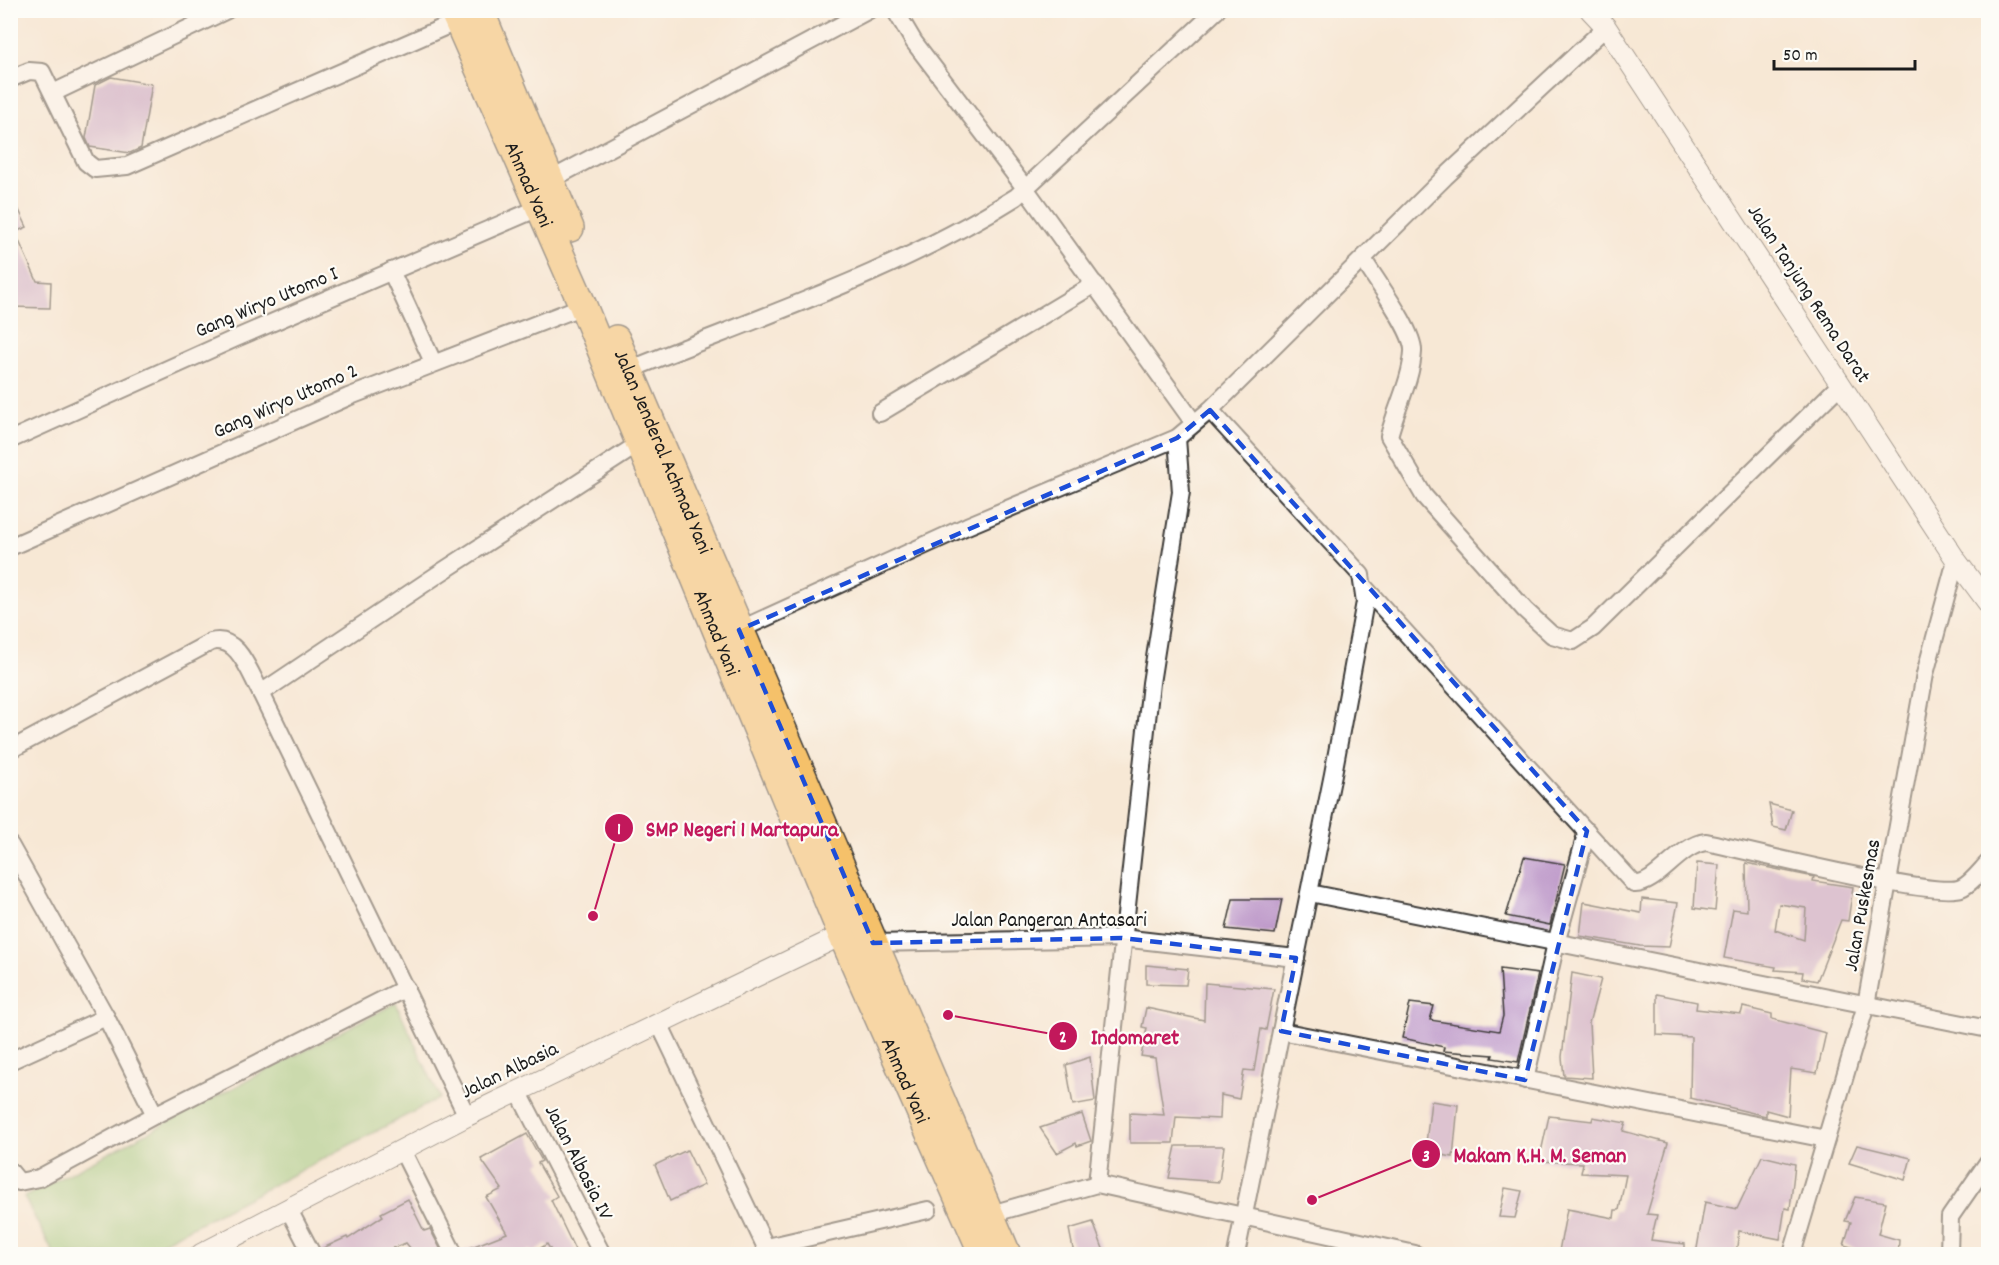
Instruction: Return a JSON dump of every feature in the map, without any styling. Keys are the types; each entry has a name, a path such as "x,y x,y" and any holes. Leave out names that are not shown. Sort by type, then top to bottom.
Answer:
{"highway":[{"name":"Jalan Jenderal Achmad Yani","path":"464,14 550,180 873,943 938,1123 991,1214 1006,1254"},
{"name":"Ahmad Yani","path":"464,14 541,207 842,935 928,1098"},
{"name":"Ahmad Yani","path":"938,1123 983,1254"}],"street":[{"path":"53,93 226,10"},
{"path":"550,180 869,10"},
{"path":"895,10 914,42 1025,188 1194,423"},
{"path":"629,370 889,264 986,216 1025,188 1217,10"},
{"name":"Jalan Tanjung Rema Darat","path":"1590,10 1606,27 1956,560 1989,603"},
{"path":"10,79 36,70 42,72 86,162 95,170 109,170 127,166 464,14"},
{"path":"739,630 967,526 1177,438 1209,410 1445,177 1606,27"},
{"name":"Gang Wiryo Utomo I","path":"10,440 541,207"},
{"path":"1363,259 1404,322 1414,349 1408,381 1389,436 1424,496 1525,610 1552,635 1573,641 1593,628 1841,384"},
{"path":"391,271 433,362"},
{"path":"880,413 1095,284"},
{"name":"Gang Wiryo Utomo 2","path":"10,547 348,397 433,362 583,306"},
{"path":"1209,410 1361,575 1365,588 1365,602 1310,893 1236,1254"},
{"path":"1097,1184 1151,683 1181,492 1177,438"},
{"path":"261,693 640,443"},
{"name":"Jalan Puskesmas","path":"1792,1254 1866,1005 1925,674 1956,560"},
{"path":"1365,588 1634,884 1644,883 1689,847 1706,842 1888,882 1951,890 1962,888 1989,863"},
{"path":"10,750 218,640 233,645 261,693 467,1116"},
{"path":"1525,1080 1556,943 1587,831"},
{"path":"10,845 106,1017 155,1115"},
{"path":"1310,893 1989,1029"},
{"name":"Jalan Albasia","path":"201,1254 467,1116 842,935"},
{"name":"Jalan Pangeran Antasari","path":"873,943 1122,938 1296,958"},
{"path":"10,1171 19,1182 31,1182 155,1115 406,988"},
{"path":"10,1061 106,1017"},
{"path":"659,1023 768,1251 928,1210"},
{"path":"1281,1031 1826,1139"},
{"name":"Jalan Albasia IV","path":"519,1091 602,1254"},
{"path":"402,1150 454,1254"},
{"path":"1949,1254 1950,1217 1989,1162"},
{"path":"991,1214 1097,1184 1415,1254"},
{"path":"288,1208 312,1254"}],"highlighted area":[{"path":"1210,410 1587,831 1525,1080 1281,1031 1296,958 1122,938 873,943 739,630 1177,438"}],"green space":[{"path":"396,1003 440,1098 140,1254 54,1254 24,1197"}],"building":[{"path":"111,77 152,84 141,148 130,153 90,147 86,138 95,85"},
{"path":"10,191 27,227 15,232 37,281 51,282 50,308 10,307"},
{"path":"1769,804 1792,810 1786,830 1773,827"},
{"path":"1524,857 1565,864 1550,925 1506,916"},
{"path":"1697,863 1719,865 1715,911 1694,908"},
{"path":"1746,863 1814,877 1813,881 1853,887 1848,921 1841,920 1817,981 1802,978 1803,972 1775,970 1776,967 1724,958 1733,909 1747,911","holes":["1779,904 1806,908 1804,940 1775,930"]},
{"path":"1233,899 1282,899 1275,934 1226,929"},
{"path":"1642,899 1678,903 1669,947 1640,946 1580,936 1584,902 1641,913"},
{"path":"1146,965 1188,969 1186,985 1146,984"},
{"path":"1500,969 1538,974 1518,1062 1492,1058 1493,1055 1443,1051 1444,1047 1402,1038 1410,1003 1434,1006 1430,1020 1499,1031 1503,1016"},
{"path":"1572,973 1601,979 1589,1023 1592,1078 1564,1076 1562,1057"},
{"path":"1205,983 1274,989 1266,1030 1261,1029 1254,1071 1244,1070 1239,1099 1221,1095 1220,1119 1176,1117 1173,1143 1130,1143 1130,1113 1164,1115 1155,1058 1141,1056 1147,1028 1142,1027 1146,1008 1204,1020"},
{"path":"1657,994 1697,1002 1696,1009 1741,1014 1743,1007 1772,1014 1772,1019 1826,1033 1817,1073 1791,1069 1788,1116 1766,1110 1766,1116 1690,1098 1691,1037 1657,1035"},
{"path":"1090,1057 1095,1101 1073,1105 1066,1065"},
{"path":"1431,1101 1458,1105 1453,1157 1425,1152"},
{"path":"1082,1114 1091,1141 1077,1146 1076,1143 1057,1153 1040,1128"},
{"path":"1549,1116 1592,1121 1593,1117 1626,1123 1623,1131 1668,1143 1647,1214 1657,1215 1651,1240 1685,1244 1685,1254 1587,1254 1559,1251 1567,1209 1614,1218 1615,1210 1619,1210 1626,1175 1581,1173 1583,1163 1539,1161"},
{"path":"527,1134 542,1161 538,1163 557,1196 551,1200 577,1254 553,1254 547,1244 533,1253 531,1250 522,1254 464,1254 464,1250 507,1233 486,1197 502,1189 481,1159"},
{"path":"1857,1145 1911,1158 1905,1180 1849,1163"},
{"path":"1176,1146 1224,1146 1219,1182 1169,1178"},
{"path":"687,1150 704,1185 670,1201 655,1165"},
{"path":"1762,1156 1795,1164 1790,1209 1785,1208 1780,1239 1739,1231 1736,1254 1696,1254 1705,1202 1737,1209"},
{"path":"1505,1188 1522,1191 1515,1218 1499,1217"},
{"path":"1855,1197 1886,1202 1878,1234 1899,1240 1898,1254 1876,1254 1844,1245 1851,1222 1845,1221"},
{"path":"408,1199 424,1231 430,1229 443,1254 415,1254 406,1243 378,1254 322,1254 321,1249 347,1237 348,1239 383,1216 381,1213"},
{"path":"1093,1222 1105,1254 1074,1254 1069,1229"}],"place":[{"name":"SMP Negeri 1 Martapura","path":"593,916"},
{"name":"Indomaret","path":"948,1015"},
{"name":"Makam K.H. M. Seman","path":"1312,1200"}]}
